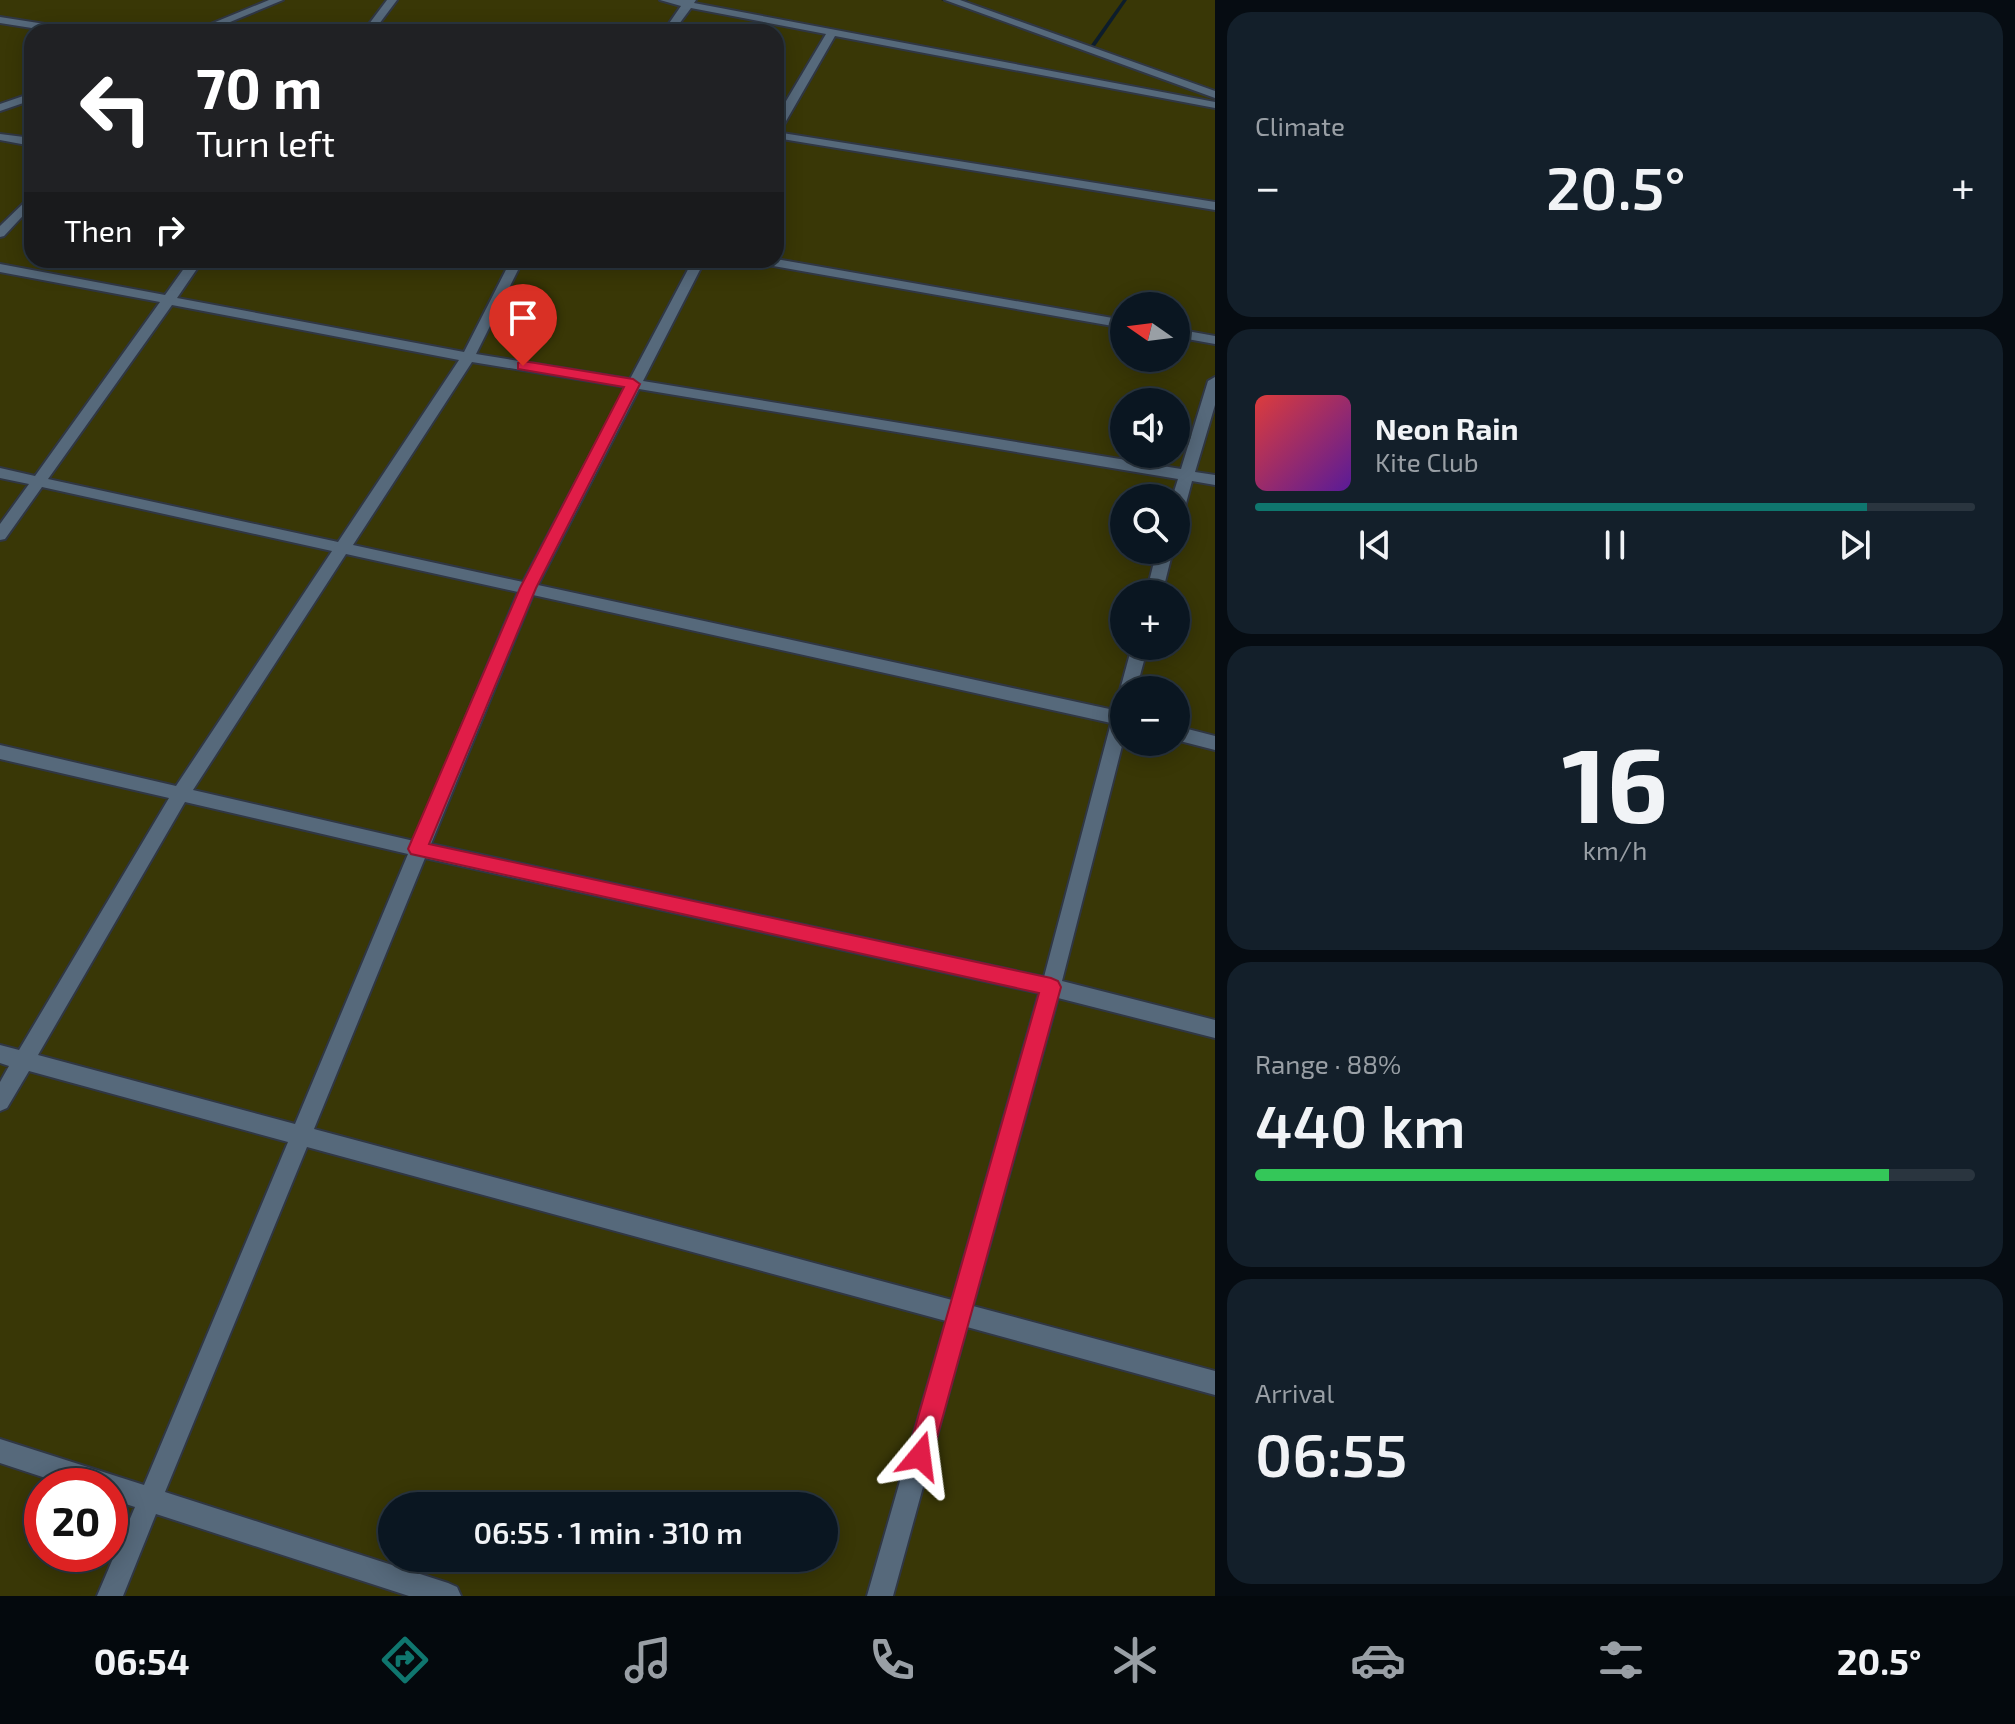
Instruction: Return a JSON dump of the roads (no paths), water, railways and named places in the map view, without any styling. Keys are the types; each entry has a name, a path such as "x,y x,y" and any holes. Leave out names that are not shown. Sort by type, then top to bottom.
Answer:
{"lane":[{"path":"216,24 278,0"},
{"path":"374,24 392,0"},
{"path":"665,0 689,2 1215,105"},
{"path":"950,0 1215,95"},
{"path":"674,24 689,2"},
{"path":"0,20 26,24"},
{"path":"784,114 832,32"},
{"path":"0,108 24,99"},
{"path":"784,136 1215,206"},
{"path":"0,137 24,141"},
{"path":"0,233 24,208"},
{"path":"784,264 1110,322"},
{"path":"0,268 468,357 1215,480"},
{"path":"0,535 41,482 191,268"},
{"path":"0,1101 181,793 468,357 513,268"},
{"path":"110,1596 528,588 695,268"},
{"path":"1190,336 1215,340"},
{"path":"1184,484 1215,381"},
{"path":"0,473 1110,711"},
{"path":"1190,737 1215,743"},
{"path":"0,752 418,849 1051,987 1215,1029"},
{"path":"880,1596 1051,987 1112,756"},
{"path":"0,1054 1215,1383"},
{"path":"0,1451 448,1596"}]}
